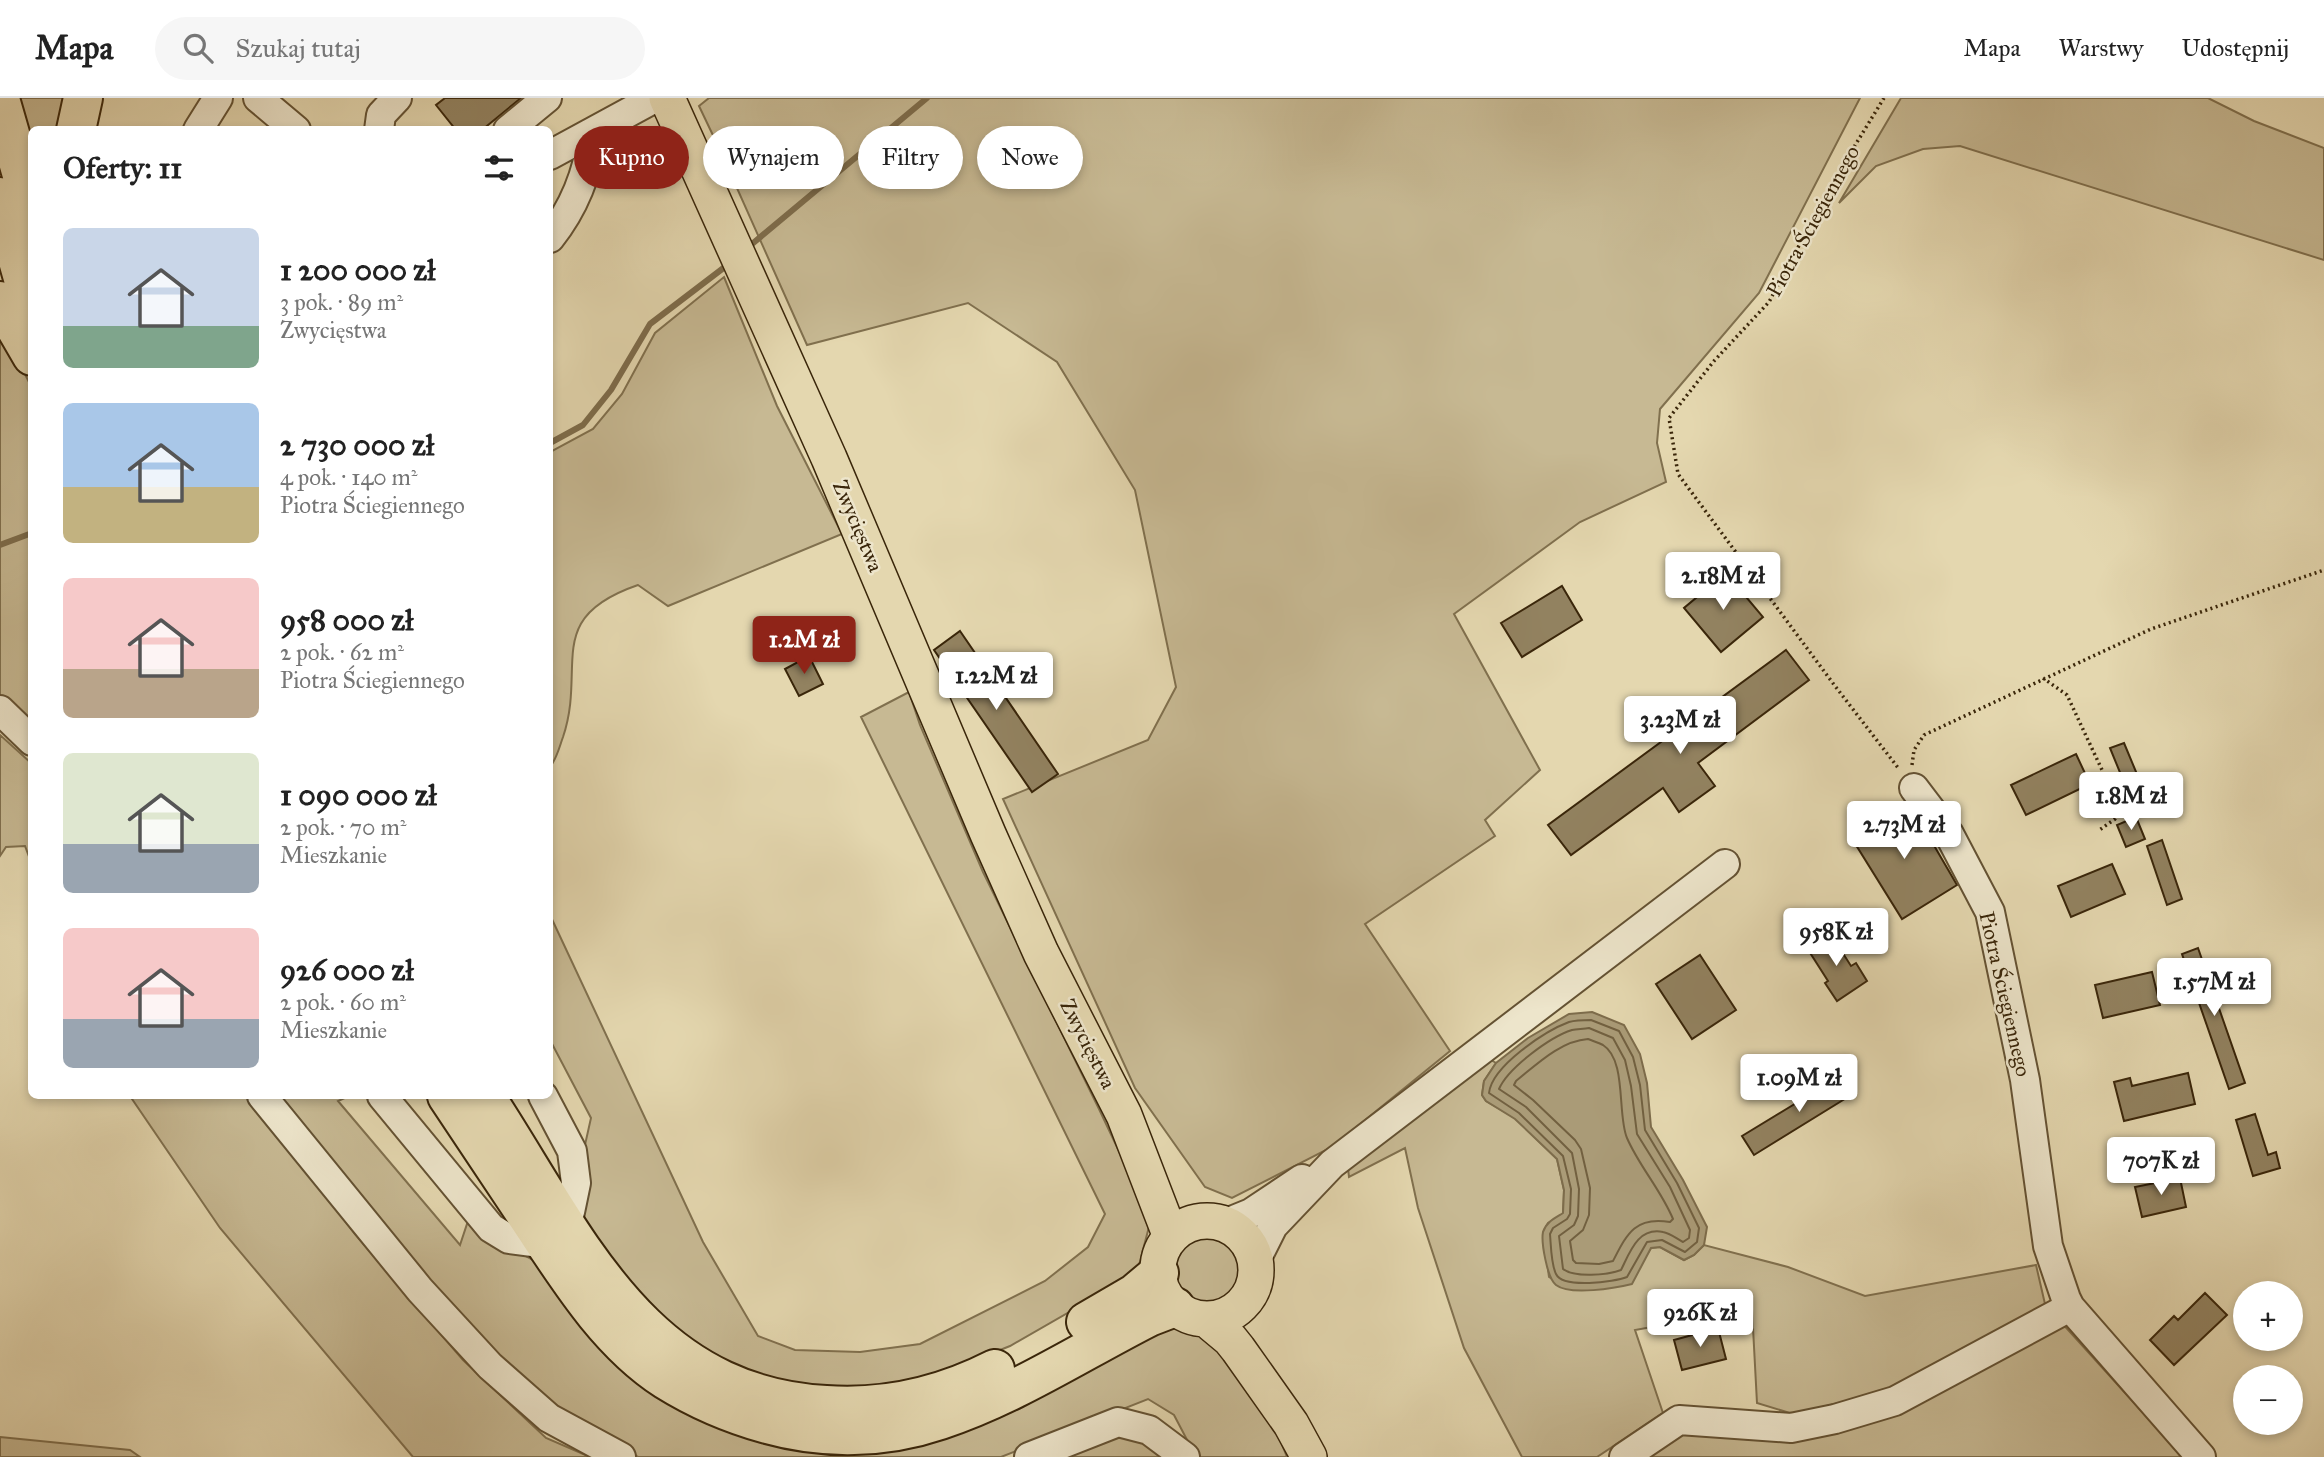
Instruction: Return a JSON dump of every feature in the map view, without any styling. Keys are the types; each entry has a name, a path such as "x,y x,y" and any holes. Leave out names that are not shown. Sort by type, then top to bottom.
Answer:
{"highway":[{"path":"77,126 83,98"},
{"path":"0,99 28,196"},
{"path":"0,197 28,296"},
{"path":"0,301 28,349"},
{"path":"449,1099 558,1263 595,1313 627,1348 664,1379 731,1414 782,1428 823,1435 864,1435 901,1430 940,1420 997,1398 1129,1328 1191,1313"},
{"path":"487,1099 594,1268 618,1300 678,1355 717,1378 759,1395 797,1404 838,1406 875,1406 912,1399 956,1385 1013,1360 1134,1294 1159,1273"}],"main road":[{"name":"Zwycięstwa","path":"667,98 829,458 1041,953 1124,1115 1171,1237"},
{"name":"Zwycięstwa","path":"1124,1115 1183,1198 1215,1223"},
{"path":"1191,1313 1220,1317 1233,1312 1248,1297 1255,1280 1255,1262 1247,1242 1236,1231 1215,1223 1188,1226 1171,1237 1163,1251 1159,1273 1162,1289 1191,1313 1230,1339 1291,1424"},
{"path":"1248,1297 1253,1328 1291,1424 1309,1457"}],"street":[{"path":"200,126 218,98"},
{"path":"258,98 291,126"},
{"path":"513,122 547,98"},
{"path":"607,126 656,98"},
{"path":"380,126 381,115 393,110"},
{"path":"553,153 574,141"},
{"path":"553,234 578,189"},
{"path":"0,710 28,737"},
{"name":"Piotra Ściegiennego","path":"1914,788 1949,834 1990,912 2025,1080 2048,1246 2070,1307 2202,1457"},
{"path":"1255,1262 1273,1226 1332,1164 1725,864"},
{"path":"264,1099 419,1290 490,1366 549,1418 621,1457"},
{"path":"384,1099 491,1228 509,1239 531,1242"},
{"path":"546,1099 572,1151 576,1184 570,1212"},
{"path":"1215,1223 1251,1213 1299,1181 1332,1164"},
{"path":"1624,1457 1679,1420 1791,1428 1835,1419 1895,1401 2070,1307"},
{"path":"1029,1457 1118,1422 1149,1430 1185,1457"}],"path":[{"name":"Piotra Ściegiennego","path":"1884,98 1835,178 1769,302 1714,362 1669,418 1678,474 1914,788"},
{"path":"1914,788 1914,750 1924,735 2151,629 2324,570"},
{"path":"2043,678 2067,695 2116,800 2119,812 2115,819 2098,831"}],"shaded area":[{"path":"12,98 71,98 66,126 28,126 28,155"},
{"path":"709,98 1860,98 1759,293 1660,409 1657,443 1666,482 1580,522 1454,614 1540,770 1485,820 1495,836 1365,924 1450,1051 1332,1147 1232,1198 1205,1187 1135,1088 1003,799 1148,740 1176,687 1135,490 1057,362 968,303 807,345 737,189 844,189 844,126 709,126 699,106"},
{"path":"1901,98 2208,98 2254,121 2324,148 2324,260 1960,146 1923,149 1876,166 1839,203"},
{"path":"724,277 777,406 842,534 668,606 638,585 608,598 589,613 578,629 569,711 553,762 553,450 593,429 622,394 655,333"},
{"path":"0,325 28,380 28,724 0,697"},
{"path":"909,692 920,725 983,872 1151,1219 1137,1273 1010,1346 918,1383 865,1393 764,1383 703,1354 621,1292 570,1212 591,1118 553,1046 553,921 703,1242 758,1336 795,1350 860,1352 920,1344 1045,1281 1088,1247 1105,1214 861,717"},
{"path":"0,735 28,760 28,854 25,846 6,847 0,856"},
{"path":"1483,1055 1496,1063 1484,1081 1482,1095 1486,1101 1515,1118 1557,1159 1564,1190 1563,1214 1548,1223 1543,1233 1549,1277 1568,1289 1582,1289 1641,1264 1651,1248 1660,1247 1684,1260 1704,1245 1788,1267 1865,1296 2036,1265 2045,1304 1893,1390 1793,1414 1757,1403 1752,1309 1635,1330 1663,1413 1597,1457 1522,1457 1464,1348 1418,1208 1405,1148 1349,1177 1347,1160"},
{"path":"132,1099 253,1099 355,1234 463,1360 546,1438 590,1457 413,1457 220,1228"},
{"path":"273,1099 342,1099 338,1101 460,1245 468,1221 492,1246 524,1255 548,1268 776,1441 1175,1323 1205,1331 1279,1437 1287,1457 1196,1457 1174,1415 1148,1399 1001,1457 638,1457 552,1410 483,1350"},
{"path":"1215,1235 1228,1241 1237,1250 1241,1256 1241,1284 1233,1295 1222,1303 1201,1305 1183,1295 1175,1284 1173,1263 1183,1245 1194,1237"},
{"path":"2061,1322 2183,1457 1642,1457 1676,1434 1788,1442 1887,1415"},
{"path":"0,1437 130,1450 140,1457 0,1457"},
{"path":"1117,1437 1137,1439 1166,1457 1064,1457"}],"water":[{"path":"1592,1012 1624,1025 1640,1054 1647,1083 1651,1127 1707,1227 1704,1245 1684,1260 1660,1247 1651,1248 1632,1284 1572,1290 1556,1285 1553,1281 1547,1268 1543,1244 1546,1226 1563,1213 1564,1190 1557,1159 1515,1119 1486,1101 1482,1095 1484,1081 1496,1063 1528,1038 1569,1014"}],"building":[{"path":"445,98 521,98 487,126 453,126 436,105"},
{"path":"1726,573 1763,617 1721,652 1684,608"},
{"path":"1562,586 1582,620 1522,657 1501,623"},
{"path":"960,631 1058,774 1032,792 934,650"},
{"path":"1786,650 1809,680 1698,763 1715,786 1679,812 1663,788 1571,855 1548,825"},
{"path":"809,656 823,684 799,696 785,669"},
{"path":"2124,743 2144,791 2130,797 2110,748"},
{"path":"2076,754 2090,784 2026,815 2011,785"},
{"path":"1905,803 1925,830 1957,885 1902,919 1851,837"},
{"path":"2136,817 2145,839 2126,847 2117,825"},
{"path":"2162,840 2182,899 2167,905 2147,846"},
{"path":"2112,864 2125,894 2071,917 2058,886"},
{"path":"1830,933 1851,966 1856,963 1867,981 1837,1001 1807,948"},
{"path":"2198,948 2245,1083 2229,1089 2182,954"},
{"path":"1700,955 1736,1010 1692,1039 1656,984"},
{"path":"2152,972 2160,1005 2103,1018 2095,985"},
{"path":"2188,1073 2195,1104 2124,1121 2114,1082 2130,1078 2132,1086"},
{"path":"1844,1074 1856,1092 1754,1155 1742,1136"},
{"path":"2255,1114 2268,1155 2276,1152 2280,1168 2253,1176 2236,1120"},
{"path":"2180,1178 2186,1207 2142,1217 2135,1187"},
{"path":"2205,1293 2227,1315 2174,1365 2150,1340 2174,1316 2178,1320"},
{"path":"1718,1328 1726,1359 1682,1370 1674,1340"}],"waterway":[{"path":"746,249 927,98"},
{"path":"553,441 583,425 611,390 650,324 730,263"},
{"path":"0,545 28,534"}]}
